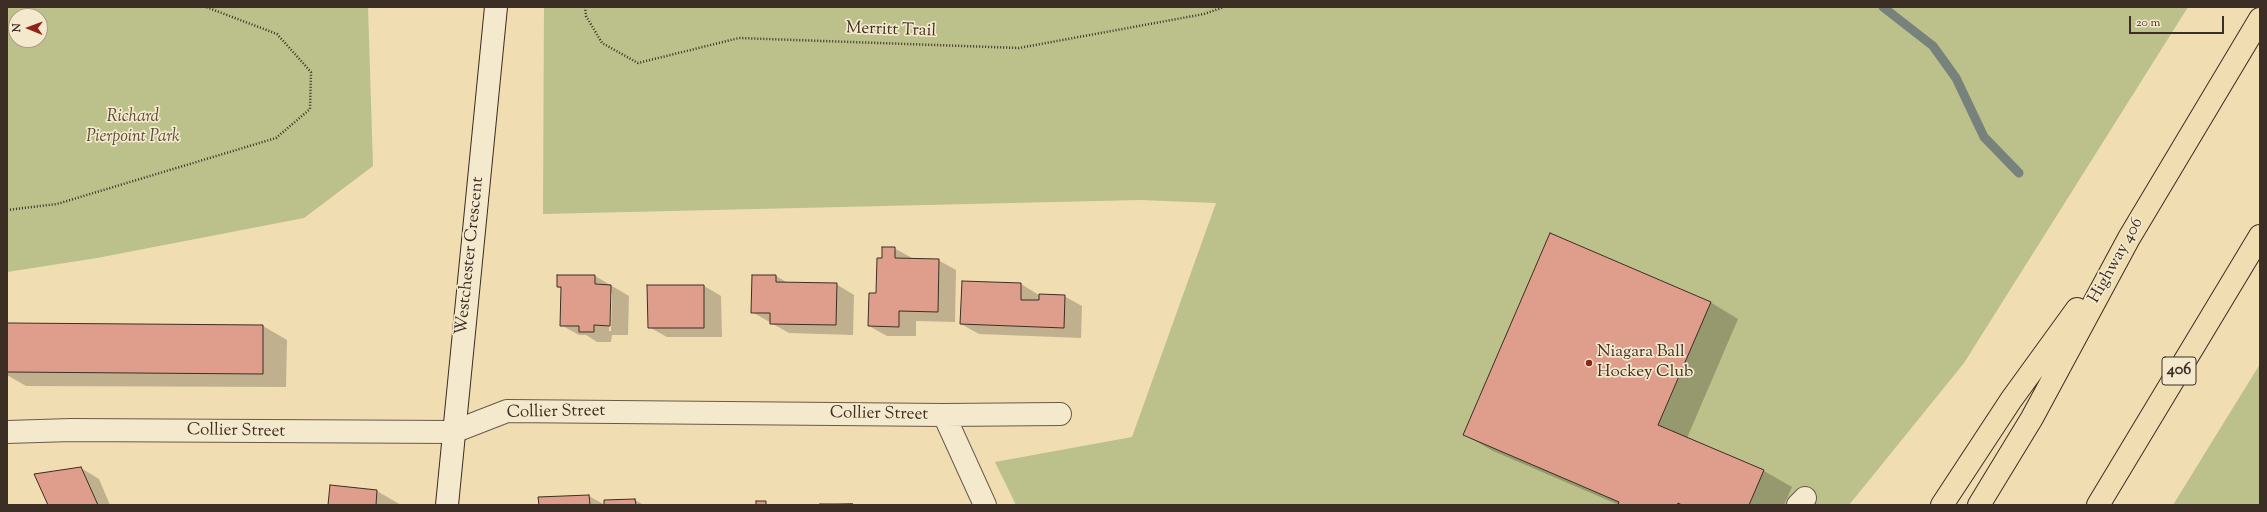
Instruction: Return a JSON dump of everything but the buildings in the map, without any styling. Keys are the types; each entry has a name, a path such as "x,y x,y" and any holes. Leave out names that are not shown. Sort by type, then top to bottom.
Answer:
{"highway":[{"name":"Highway 406","path":"1979,505 2032,418 2129,238 2260,19"},
{"name":"406","path":"2098,505 2260,236"},
{"path":"1942,505 2011,400 2129,238"}],"street":[{"name":"Westchester Crescent","path":"447,505 496,7"},
{"name":"Collier Street","path":"7,432 71,430 453,432 507,411 944,415 1060,414"},
{"path":"944,415 985,505"}],"path":[{"path":"7,210 57,204 276,138 310,109 311,72 277,34 206,7"},
{"name":"Merritt Trail","path":"585,7 586,16 602,43 638,63 739,38 1019,48 1204,14 1224,7"}],"green space":[{"name":"Richard Pierpoint Park","path":"7,7 368,7 373,166 304,218 97,258 7,272"},
{"path":"544,7 2188,7 1964,363 1849,505 1016,505 995,462 1132,437 1216,203 1140,200 543,214"},
{"path":"2260,364 2260,505 2173,505"}],"waterway":[{"path":"1883,7 1933,46 1956,78 1984,137 2019,173"}],"place":[{"name":"Niagara Ball Hockey Club","path":"1589,363"}]}
